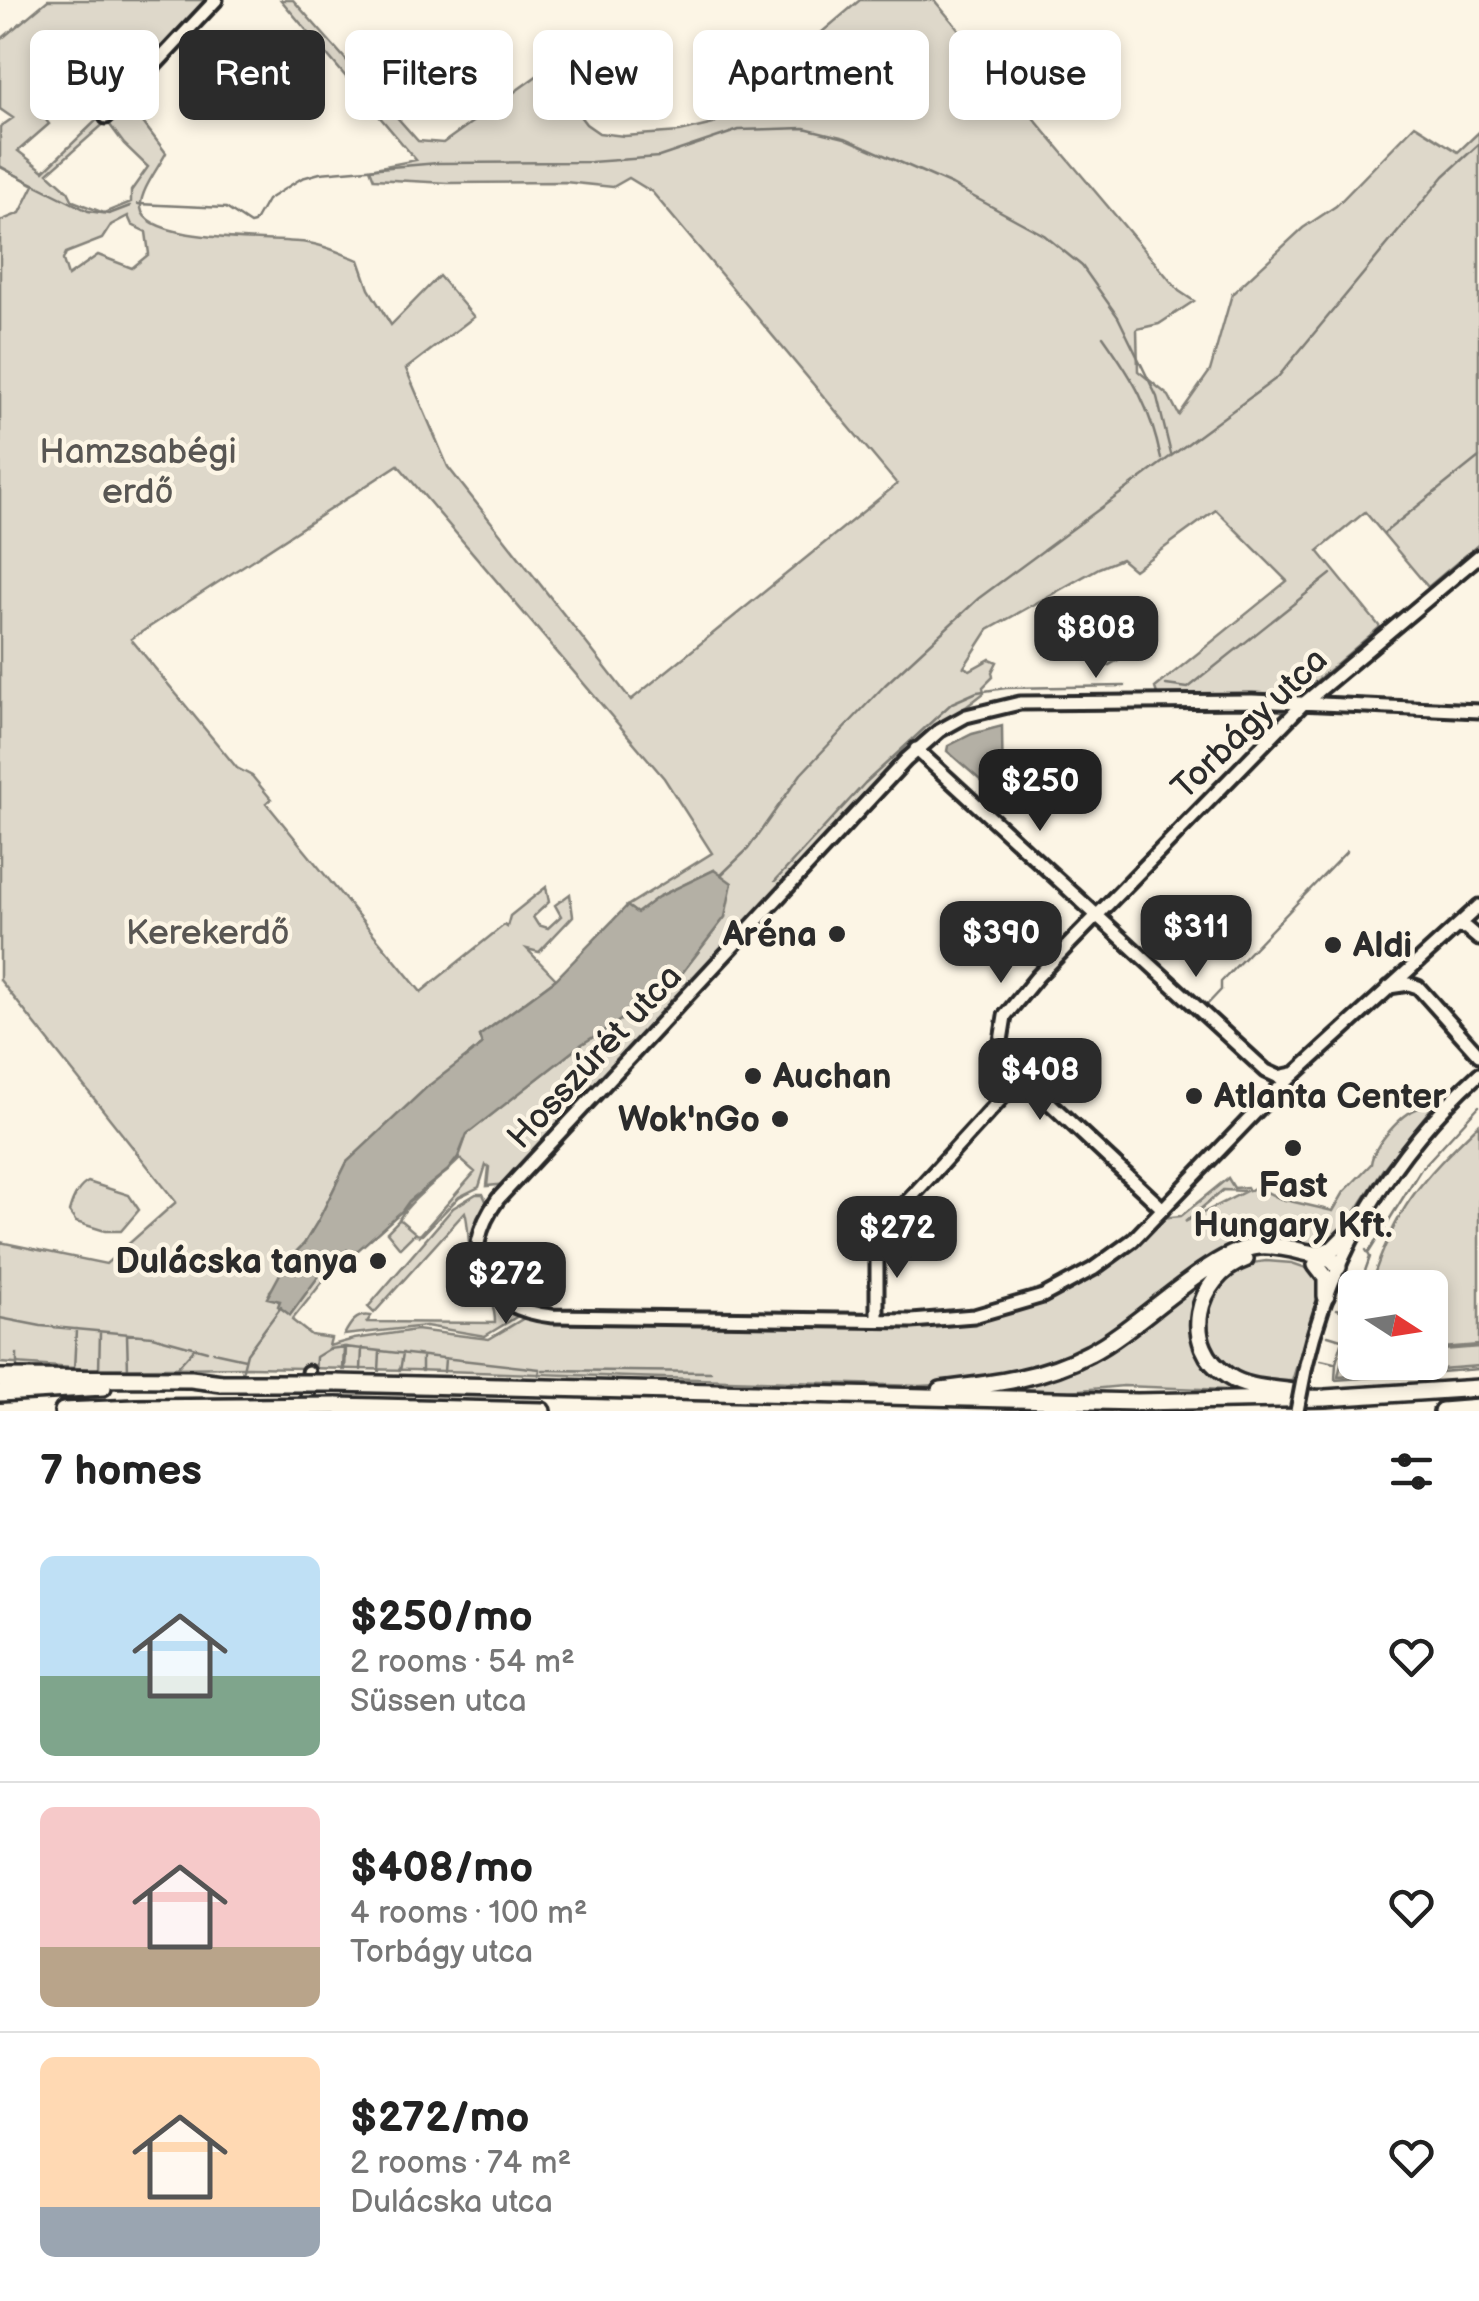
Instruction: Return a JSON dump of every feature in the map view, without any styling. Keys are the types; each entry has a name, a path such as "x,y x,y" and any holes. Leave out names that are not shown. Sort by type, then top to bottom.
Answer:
{"highway":[{"path":"1315,1260 1333,1249 1360,1222"},
{"path":"879,1397 989,1384 1035,1375 1072,1361 1108,1343 1208,1268 1236,1252 1273,1246 1315,1260 1326,1278 1326,1296"},
{"path":"1326,1398 1233,1380 1210,1359 1198,1325 1207,1289 1236,1263 1269,1256 1331,1258 1338,1267"},
{"path":"0,1375 136,1382"},
{"path":"0,1393 191,1379 222,1383 1138,1402 1326,1398 1479,1388"},
{"path":"64,1411 336,1406 542,1411"},
{"path":"1442,1411 1479,1408"}],"street":[{"path":"159,59 216,0"},
{"name":"Torbágy utca","path":"1163,1210 1010,1066 1001,1041 1005,1016 1096,914 1303,704 1479,556"},
{"path":"1335,676 1334,692 1344,705"},
{"name":"Hosszúrét utca","path":"877,1320 552,1316 522,1311 498,1298 479,1269 479,1232 490,1210 916,749 966,716 1020,703 1203,701 1479,711"},
{"path":"916,749 1266,1071 1279,1077 1293,1074"},
{"path":"1456,927 1475,935 1476,908"},
{"path":"1021,1077 883,1228 876,1250 877,1320 974,1316 1058,1289 1107,1260 1163,1210 1293,1074 1476,908"},
{"path":"1416,961 1418,988"},
{"path":"1297,1411 1326,1296 1360,1222 1422,1130 1477,1076 1477,1053 1418,988 1408,984 1385,988"},
{"path":"308,1372 308,1411"}],"green space":[{"path":"48,0 223,0 194,30 179,30 179,45 159,66 159,30 30,30 30,120 46,120 49,124 18,151 44,171 97,120 141,120 166,153 141,202 148,220 188,234 308,243 359,260 369,289 391,325 439,276 474,317 406,369 448,467 631,700 897,484 652,192 629,178 613,187 565,182 374,179 370,169 416,160 382,120 399,120 418,141 443,143 475,120 513,120 513,93 533,79 533,120 583,120 599,133 624,136 680,132 718,120 929,120 929,30 824,30 860,0 934,0 959,30 949,30 949,120 1035,120 1179,291 1194,301 1159,324 1137,329 1138,371 1169,396 1179,415 1210,371 1232,294 1303,228 1336,206 1415,125 1458,152 1479,132 1479,544 1428,587 1365,512 1318,551 1380,627 1295,699 1158,697 1155,688 1287,581 1216,510 1134,570 1121,559 1099,568 988,630 964,667 970,670 990,659 997,662 993,677 983,687 984,693 904,755 507,1184 487,1186 486,1165 479,1187 459,1197 422,1235 475,1172 460,1159 450,1168 459,1157 467,1134 582,1044 682,973 725,917 714,870 658,897 637,914 627,906 712,853 664,778 398,465 131,639 237,768 252,776 271,799 266,803 421,992 504,925 507,927 510,916 546,887 549,902 533,917 538,925 548,928 561,916 555,905 570,894 573,916 539,952 527,949 556,979 479,1036 482,1044 347,1162 318,1221 270,1291 290,1315 329,1262 341,1259 292,1320 311,1335 331,1338 329,1346 416,1330 489,1339 526,1317 913,1324 1038,1302 1161,1218 1181,1216 1228,1178 1234,1188 1247,1187 1249,1191 1256,1187 1281,1199 1333,1211 1344,1192 1371,1164 1389,1131 1426,1101 1432,1101 1433,1106 1383,1169 1338,1239 1320,1249 1245,1245 1104,1340 1059,1362 975,1383 919,1386 248,1367 89,1369 0,1363 0,1242 106,1264 176,1202 0,980 0,221 20,213 34,185 0,166 0,127 13,118 0,109 0,40","holes":["107,121 148,167 131,191 131,202 104,213 73,201 48,173","128,216 132,225 146,232 149,254 132,268 98,255 68,276 63,260 66,253 102,239 111,225","1223,1190 1246,1191 1185,1222"]},
{"path":"281,0 293,0 320,30 306,30"},
{"path":"325,36 345,59 345,76 325,52"},
{"path":"1102,619 1123,657 1104,668 1083,630"},
{"path":"1479,1124 1479,1345 1448,1348 1448,1270 1376,1270 1400,1216 1441,1162"},
{"path":"445,1173 401,1216 409,1201"},
{"path":"88,1182 129,1195 139,1210 121,1231 105,1231 76,1222 69,1212 81,1187"},
{"path":"483,1194 487,1203 473,1240 488,1294 518,1316 485,1336 426,1326 344,1335 361,1316 371,1316 367,1322 495,1323 493,1306 473,1270 465,1212 374,1313 368,1307 453,1208"},
{"path":"399,1219 417,1234 400,1248 387,1232"},
{"path":"1266,1261 1292,1263 1315,1271 1322,1284 1292,1381 1256,1380 1231,1373 1211,1354 1204,1338 1208,1303 1218,1288 1247,1265"},
{"path":"1207,1278 1195,1309 1194,1337 1205,1362 1229,1385 1228,1390 1123,1386 1070,1391 1003,1389 1098,1355 1134,1334"},
{"path":"1479,1347 1479,1366 1448,1368 1448,1350"}],"shaded area":[{"path":"1002,726 1003,800 947,751 948,746 972,734"},
{"path":"714,870 732,883 725,917 682,973 582,1044 467,1134 448,1170 356,1252 347,1250 341,1259 329,1262 290,1315 278,1306 280,1301 267,1298 287,1261 304,1244 318,1221 347,1162 427,1087 482,1045 479,1036 556,979 627,906 637,913 658,897"}],"waterway":[{"path":"138,204 226,208 250,224 267,200 302,178 320,173 438,163 591,162 659,157 739,130 804,128 845,138 952,185 1044,235 1082,266 1118,317 1157,397 1171,454"},
{"path":"722,874 748,849 801,774 885,685 979,598 1278,377 1444,176 1479,144"},
{"path":"0,167 88,211 109,214 130,206"},
{"path":"1103,336 1140,394 1161,459"},
{"path":"1384,533 1479,457"},
{"path":"1166,685 1188,688 1331,574"},
{"path":"775,881 865,783 952,703 977,692 1006,688 1125,686"},
{"path":"1205,1007 1221,990 1221,982 1347,851"},
{"path":"1147,953 1211,1012"},
{"path":"1369,1252 1421,1169 1479,1106"},
{"path":"1365,1270 1370,1257 1366,1250"},
{"path":"241,1377 247,1353 281,1307"},
{"path":"0,1318 41,1326 152,1336 207,1351"},
{"path":"74,1370 76,1329"},
{"path":"99,1370 100,1333"},
{"path":"127,1334 128,1371"},
{"path":"1328,1335 1338,1338"},
{"path":"343,1370 344,1347"},
{"path":"315,1377 316,1357 329,1349 345,1347 540,1369 539,1375"},
{"path":"345,1370 346,1347"},
{"path":"361,1370 362,1348"},
{"path":"174,1375 193,1350"},
{"path":"213,1352 245,1359"},
{"path":"379,1371 380,1352"},
{"path":"400,1371 403,1353"},
{"path":"17,1354 17,1369"},
{"path":"1338,1356 1335,1380 1338,1380"},
{"path":"422,1358 422,1371"},
{"path":"444,1372 445,1359"},
{"path":"1321,1360 1334,1363"},
{"path":"1448,1371 1479,1369"},
{"path":"543,1370 711,1372"}],"place":[{"name":"Aréna","path":"837,934"},
{"name":"Aldi","path":"1333,945"},
{"name":"Auchan","path":"753,1076"},
{"name":"Atlanta Center","path":"1194,1096"},
{"name":"Wok'nGo","path":"780,1119"},
{"name":"Fast Hungary Kft.","path":"1293,1148"},
{"name":"Dulácska tanya","path":"378,1261"}],"park label":[{"name":"Hamzsabégi erdő","path":"138,471"},
{"name":"Kerekerdő","path":"208,932"}]}
